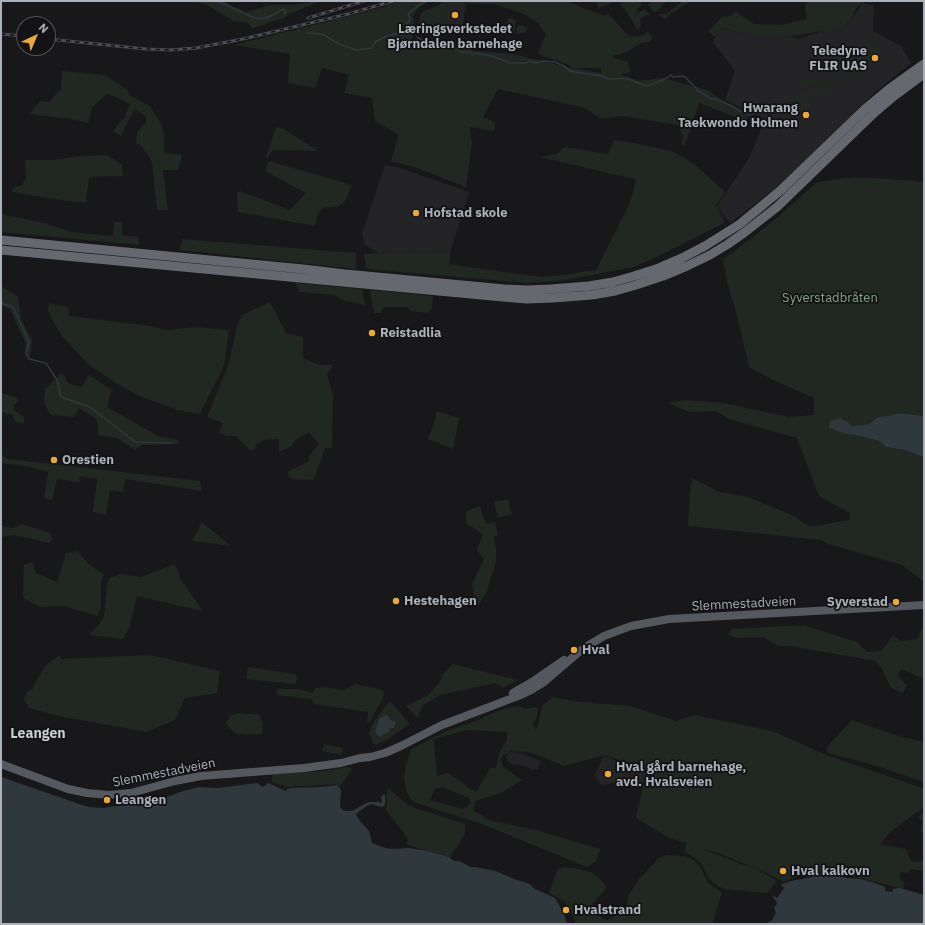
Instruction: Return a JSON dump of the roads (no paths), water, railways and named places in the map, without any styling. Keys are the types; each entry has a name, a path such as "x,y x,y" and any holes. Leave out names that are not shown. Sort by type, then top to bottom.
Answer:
{"highway":[{"path":"1,240 504,289 551,289 589,286 613,282 659,268 682,258 705,246 740,224 781,190 865,109 889,89 924,64"},
{"path":"1,250 503,298 552,298 600,294 636,285 663,276 728,244 777,207 874,113 924,74"}],"main road":[{"name":"Slemmestadveien","path":"1,764 68,788 87,793 109,795 131,794 175,781 201,776 304,768 341,763 360,758 368,753 383,750 448,717 485,706 532,682 596,641 638,624 662,620 921,606"}],"waterway":[{"path":"218,1 243,13"},
{"path":"409,32 407,24 410,19 408,14 427,1"},
{"path":"245,14 258,19 268,17 284,9 285,14"},
{"path":"307,33 322,34 339,44 357,50 372,48 375,42 387,36 405,31 409,32"},
{"path":"417,37 427,43 443,48 458,49 461,52 470,52 473,55 475,53 491,56 510,63 526,63 529,61 536,63 543,61 555,62 564,66 570,71 602,76 608,79 623,78 646,86 665,79 671,75 673,77 682,76 685,77 697,89 697,91 711,99 716,99 749,115 761,112 769,107"},
{"path":"1,303 13,307 29,342 26,353 29,359 46,363 57,380 61,397 90,407 135,442 172,443"}],"railway":[{"path":"308,18 364,1"},
{"path":"56,40 146,49 170,50 196,48 243,39 348,14 393,1"},
{"path":"1,34 16,35"}],"place":[{"name":"Læringsverkstedet Bjørndalen barnehage","path":"455,15"},
{"name":"Teledyne FLIR UAS","path":"875,58"},
{"name":"Hwarang Taekwondo Holmen","path":"806,115"},
{"name":"Hofstad skole","path":"416,213"},
{"name":"Reistadlia","path":"372,333"},
{"name":"Orestien","path":"54,460"},
{"name":"Hestehagen","path":"396,601"},
{"name":"Syverstad","path":"896,602"},
{"name":"Hval","path":"574,650"},
{"name":"Hval gård barnehage, avd. Hvalsveien","path":"608,774"},
{"name":"Leangen","path":"107,800"},
{"name":"Hval kalkovn","path":"783,871"},
{"name":"Hvalstrand","path":"566,910"}],"district":[{"name":"Leangen","path":"38,734"}],"park label":[{"name":"Syverstadbråten","path":"830,298"}]}
